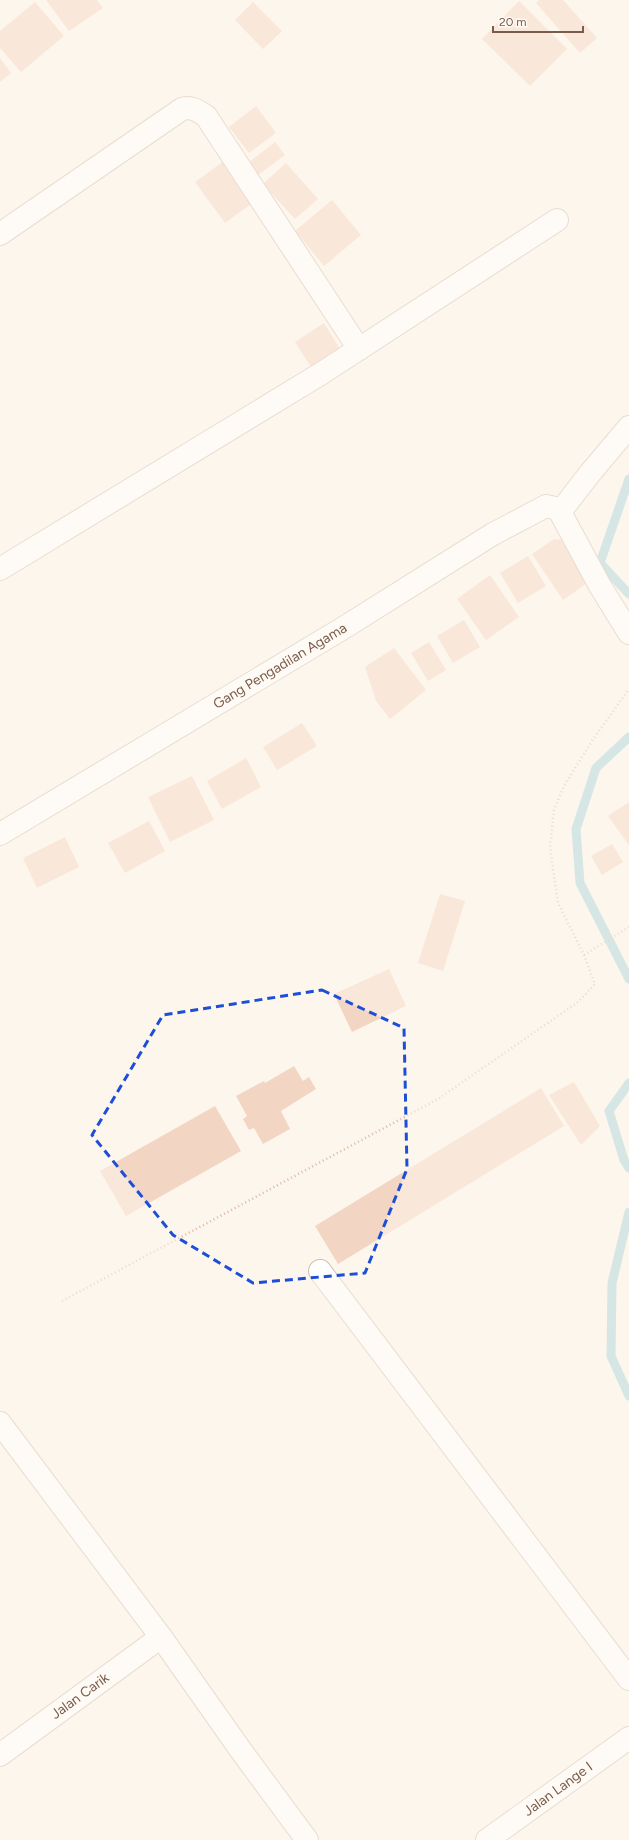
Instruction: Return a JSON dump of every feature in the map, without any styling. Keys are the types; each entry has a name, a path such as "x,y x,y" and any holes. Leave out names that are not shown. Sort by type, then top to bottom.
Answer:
{"street":[{"path":"0,234 182,109 187,107 197,110 206,116 358,349"},
{"path":"0,569 322,373 557,220"},
{"path":"629,427 560,512 600,586 629,634"},
{"name":"Gang Pengadilan Agama","path":"0,834 345,628 492,534 546,506 555,508 560,512"},
{"path":"320,1271 629,1679"},
{"path":"0,1423 161,1637 242,1752 307,1840"},
{"name":"Jalan Carik","path":"0,1755 161,1637"},
{"name":"Jalan Lange I","path":"487,1840 629,1738"}],"path":[{"path":"62,1301 438,1100 578,1002 595,984 584,955 558,904 550,848 554,810 564,786 580,758 629,689"},
{"path":"584,955 628,928"}],"highlighted area":[{"path":"322,990 404,1028 407,1169 365,1273 253,1283 173,1235 92,1135 163,1015"}],"building":[{"path":"46,0 97,0 103,8 69,31"},
{"path":"539,0 563,0 597,38 580,53 536,3"},
{"path":"519,1 567,49 530,86 482,39"},
{"path":"35,2 64,36 21,72 0,48 0,31"},
{"path":"253,2 282,31 263,49 235,20"},
{"path":"0,58 11,73 0,82"},
{"path":"256,106 276,133 249,153 229,127"},
{"path":"275,142 285,155 258,175 248,163"},
{"path":"224,161 254,202 225,223 195,182"},
{"path":"286,163 318,199 295,219 263,184"},
{"path":"332,200 361,235 324,266 295,231"},
{"path":"324,323 343,354 314,372 295,342"},
{"path":"554,539 565,540 590,581 563,600 532,554"},
{"path":"528,556 546,586 518,603 500,573"},
{"path":"490,575 519,617 486,640 457,599"},
{"path":"464,620 480,647 453,663 437,636"},
{"path":"429,642 446,670 428,681 411,653"},
{"path":"394,648 426,690 390,719 376,701 365,667"},
{"path":"302,723 317,746 277,770 263,747"},
{"path":"246,758 261,787 222,809 207,781"},
{"path":"192,776 214,820 170,842 148,797"},
{"path":"629,802 629,845 608,816"},
{"path":"149,821 165,851 125,873 108,843"},
{"path":"65,837 79,867 37,888 23,858"},
{"path":"612,844 623,862 602,875 591,856"},
{"path":"440,894 465,901 443,971 418,963"},
{"path":"389,969 406,1006 352,1032 334,994"},
{"path":"294,1066 303,1081 309,1077 316,1089 281,1111 290,1129 263,1144 254,1128 249,1130 243,1119 247,1116 236,1096 264,1081 265,1083"},
{"path":"574,1082 600,1126 581,1145 549,1095"},
{"path":"541,1088 564,1126 338,1264 315,1226"},
{"path":"215,1106 241,1151 126,1216 100,1171"}],"waterway":[{"path":"629,479 600,563 629,594"},
{"path":"629,737 596,768 576,829 580,883 629,979"},
{"path":"629,1083 609,1111 624,1160 629,1168"},
{"path":"629,1212 612,1283 611,1356 629,1396"}]}
